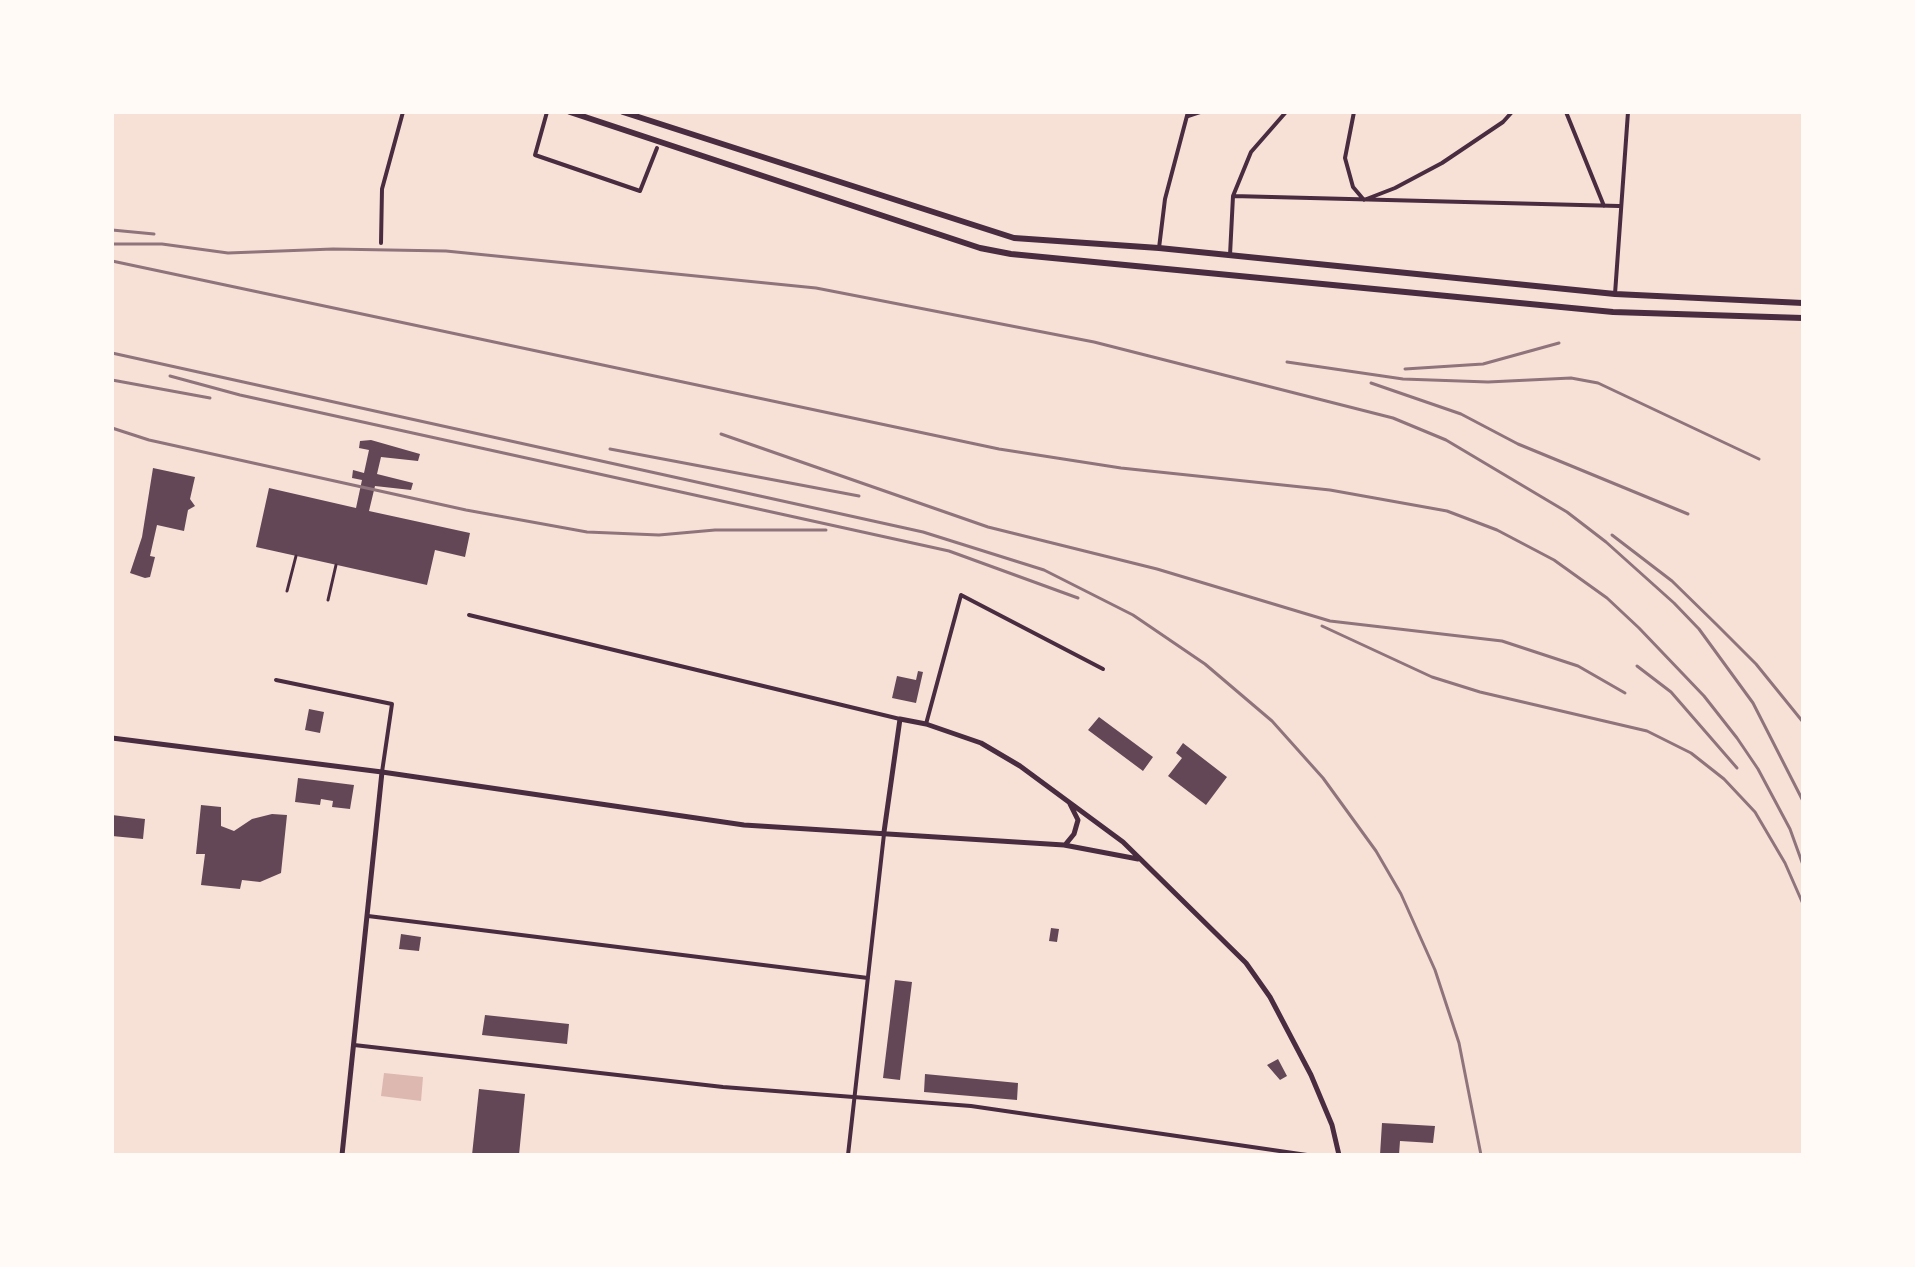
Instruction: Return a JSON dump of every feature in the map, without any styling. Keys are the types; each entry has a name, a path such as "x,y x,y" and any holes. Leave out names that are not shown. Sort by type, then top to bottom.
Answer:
{"main road":[{"path":"570,112 980,248 1011,254 1613,312 1803,318"},
{"path":"623,112 984,231 1028,239 1159,248 1615,294 1803,303"}],"street":[{"path":"381,243 382,189 403,112"},
{"path":"547,112 535,155 640,191 657,148"},
{"path":"1159,248 1165,199 1188,114 1200,112"},
{"path":"1231,257 1233,196 1251,152 1286,112"},
{"path":"1354,112 1345,158 1353,187 1364,200"},
{"path":"1364,200 1395,188 1442,163 1503,122 1512,112"},
{"path":"1566,112 1604,206"},
{"path":"1615,294 1628,112"},
{"path":"1233,196 1619,206"},
{"path":"287,591 296,556"},
{"path":"328,600 336,565"},
{"path":"926,724 961,595 1103,669"},
{"path":"469,615 926,724 981,743 1020,766 1123,842 1193,907 1259,978 1311,1075 1332,1125 1339,1155"},
{"path":"276,680 392,704 382,772 342,1155"},
{"path":"848,1155 884,832 900,719"},
{"path":"112,738 382,772 744,825 1064,845 1138,859"},
{"path":"1064,845 1074,834 1078,820 1069,804"},
{"path":"368,916 868,978"},
{"path":"354,1045 723,1087 971,1106 1307,1155"}],"shaded area":[{"path":"384,1073 423,1077 421,1101 381,1096"}],"building":[{"path":"371,440 420,454 418,461 381,457 377,474 413,483 411,490 375,486 369,511 470,533 465,557 435,550 427,585 256,547 269,488 356,508 362,480 352,478 353,470 364,473 369,450 359,448 360,441"},
{"path":"153,468 195,477 190,499 195,506 188,510 184,531 157,525 150,556 155,557 150,577 145,578 130,573 142,537"},
{"path":"918,671 923,672 916,703 892,698 897,676 916,680"},
{"path":"309,709 324,712 320,733 305,730"},
{"path":"1099,717 1153,757 1143,771 1088,730"},
{"path":"1183,743 1227,777 1206,805 1168,776 1182,758 1176,753"},
{"path":"298,778 354,785 350,809 332,807 333,801 321,799 320,805 295,802"},
{"path":"201,805 221,807 221,826 234,831 252,819 272,814 287,815 281,873 260,882 242,880 240,889 201,885 205,854 196,854"},
{"path":"112,815 145,819 143,839 112,836"},
{"path":"1051,928 1059,929 1057,942 1049,941"},
{"path":"401,934 421,937 419,951 399,949"},
{"path":"895,980 912,982 900,1080 883,1078"},
{"path":"485,1015 569,1024 567,1044 482,1035"},
{"path":"1278,1059 1287,1076 1280,1080 1267,1065"},
{"path":"925,1074 1018,1083 1017,1100 924,1092"},
{"path":"479,1089 525,1094 519,1155 472,1155"},
{"path":"1382,1123 1435,1126 1433,1143 1400,1141 1399,1155 1380,1155"}],"railway":[{"path":"112,230 154,234"},
{"path":"112,244 162,244 228,253 333,249 446,251 816,288 1094,342 1393,418 1446,440 1567,512 1606,542 1674,603 1699,629 1753,703 1803,801"},
{"path":"112,261 999,449 1121,468 1330,490 1447,511 1497,530 1554,560 1607,598 1639,628 1704,696 1737,738 1758,769 1790,829 1803,865"},
{"path":"1405,369 1483,364 1559,343"},
{"path":"112,353 923,532 1044,570 1133,615 1205,664 1272,721 1323,778 1376,851 1401,894 1435,970 1459,1043 1481,1155"},
{"path":"1287,362 1403,379 1488,382 1571,378 1598,383 1759,459"},
{"path":"170,376 240,395 949,551 1078,598"},
{"path":"112,380 210,398"},
{"path":"1371,383 1461,414 1518,444 1688,514"},
{"path":"112,428 149,440 466,510 587,532 659,535 715,530 826,530"},
{"path":"721,434 988,527 1157,569 1330,621 1502,641 1578,666 1625,693"},
{"path":"610,449 859,496"},
{"path":"1612,535 1672,581 1717,625 1756,664 1803,722"},
{"path":"1322,626 1432,677 1480,692 1647,731 1691,753 1724,779 1755,812 1785,863 1803,904"},
{"path":"1637,666 1671,692 1737,768"}]}
